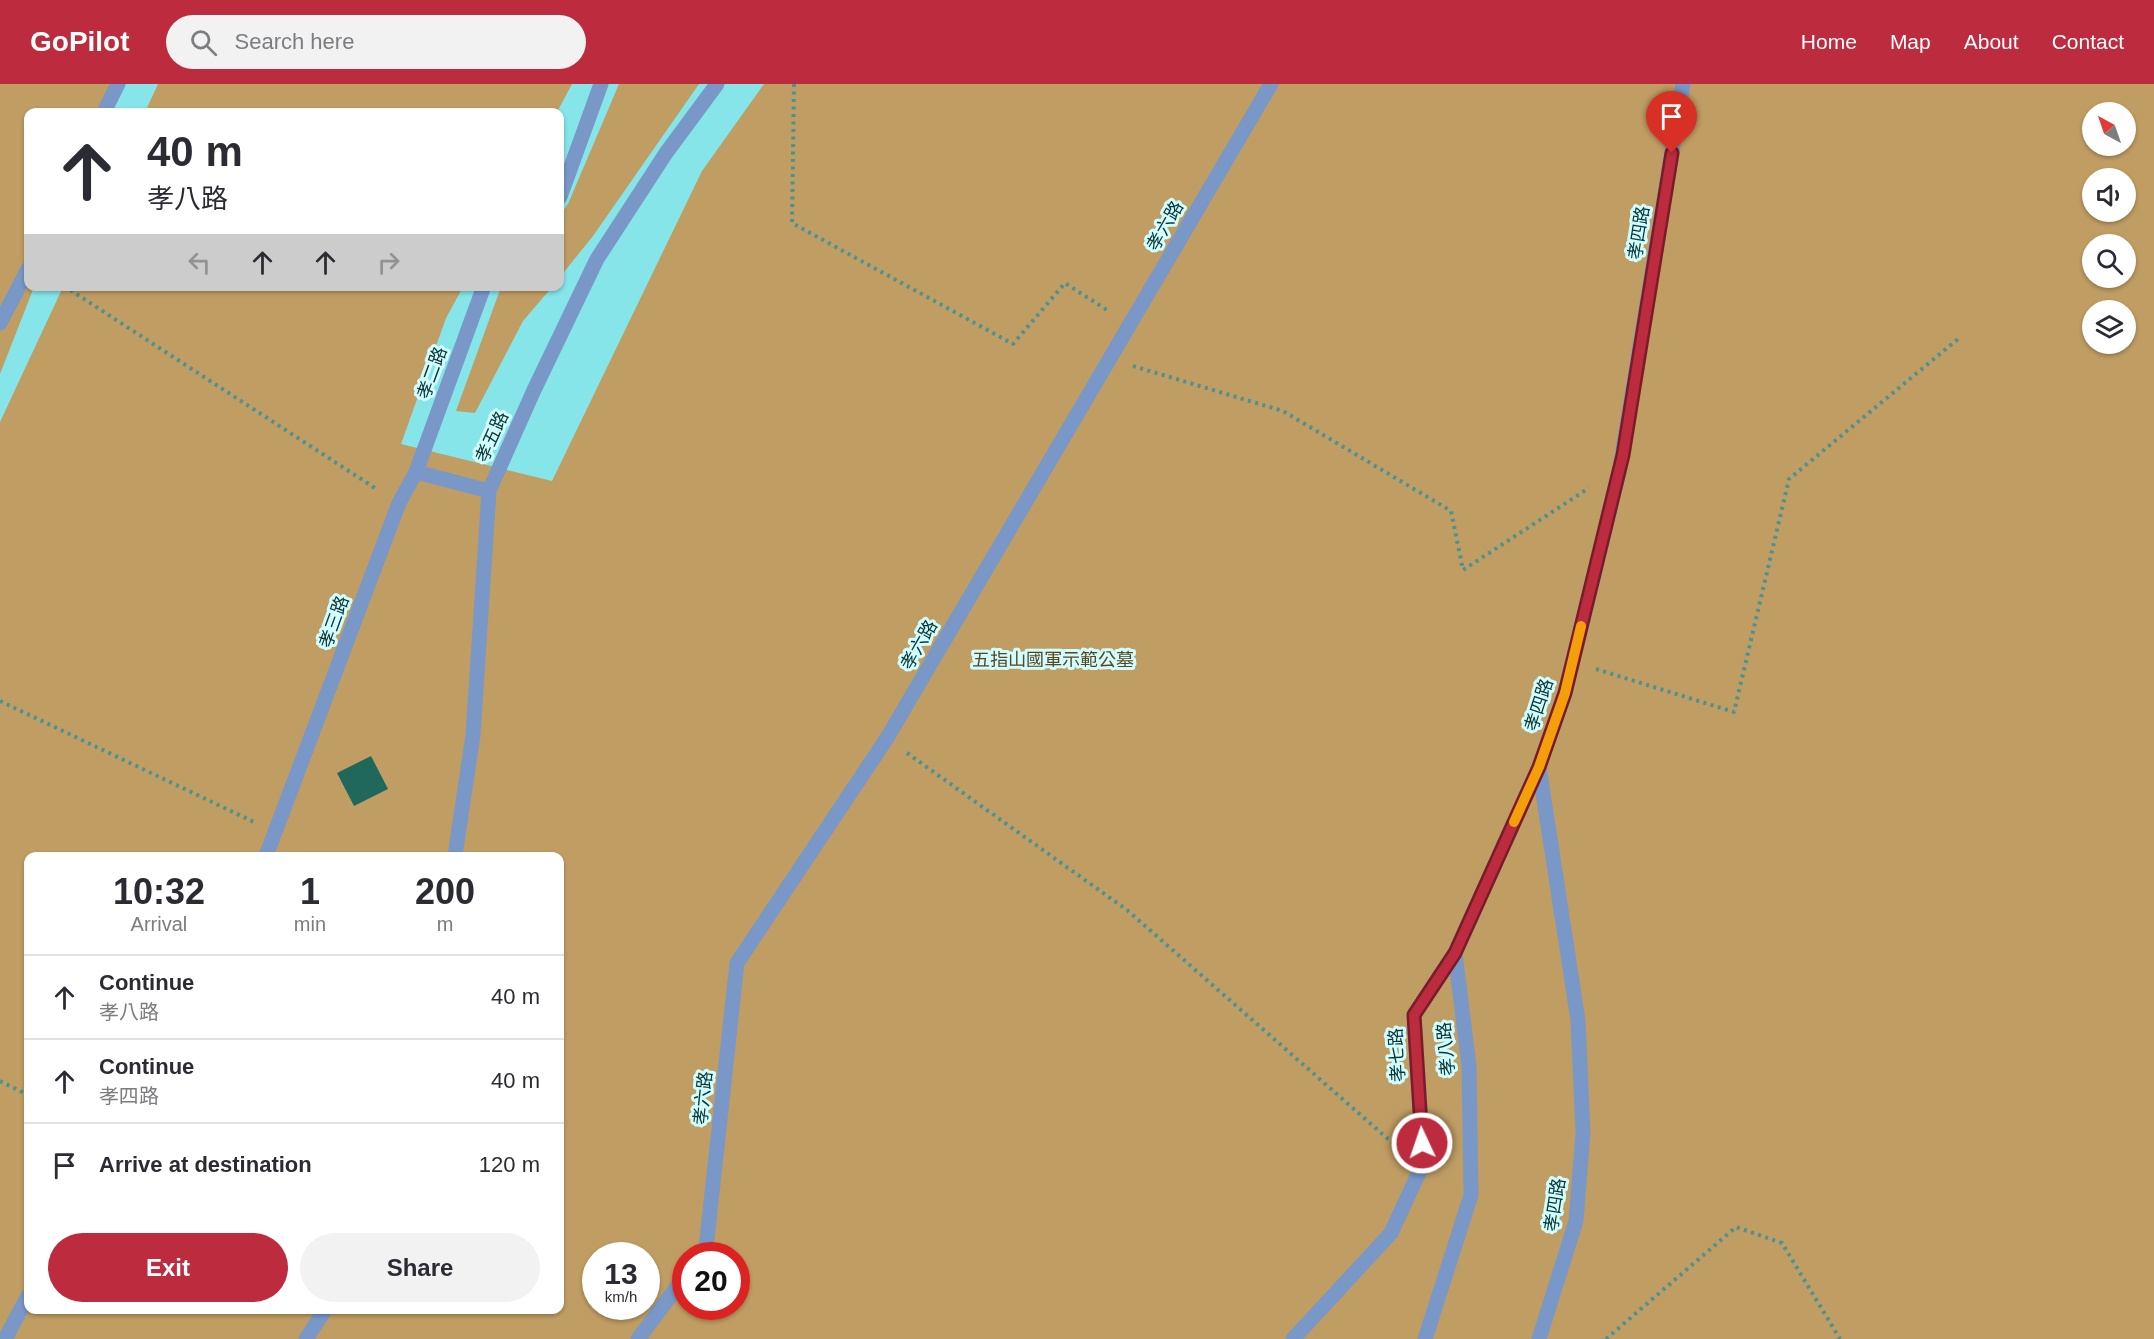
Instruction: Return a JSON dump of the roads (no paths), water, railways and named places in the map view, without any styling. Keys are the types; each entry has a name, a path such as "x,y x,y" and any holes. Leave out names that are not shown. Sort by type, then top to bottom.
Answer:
{"lane":[{"path":"106,108 118,84"},
{"path":"564,186 601,84"},
{"name":"孝五路","path":"456,852 473,735 489,491 534,390 597,259 666,153 717,84"},
{"name":"孝六路","path":"707,1242 737,963 887,738 1271,84"},
{"name":"孝四路","path":"1539,1339 1576,1221 1583,1133 1578,1020 1539,767 1565,693 1620,468 1683,84"},
{"path":"0,323 24,277"},
{"name":"孝二路","path":"416,472 482,291"},
{"path":"416,472 489,491"},
{"name":"孝三路","path":"268,852 399,503 416,472"},
{"path":"1455,953 1539,767"},
{"name":"孝七路","path":"1293,1339 1391,1233 1421,1168 1422,1143 1414,1015 1455,953"},
{"name":"孝八路","path":"1425,1339 1471,1195 1469,1066 1455,953"},
{"path":"638,1339 672,1294"},
{"path":"5,1339 24,1303"},
{"path":"306,1339 322,1314"}],"park label":[{"name":"五指山國軍示範公墓","path":"1053,660"}]}
